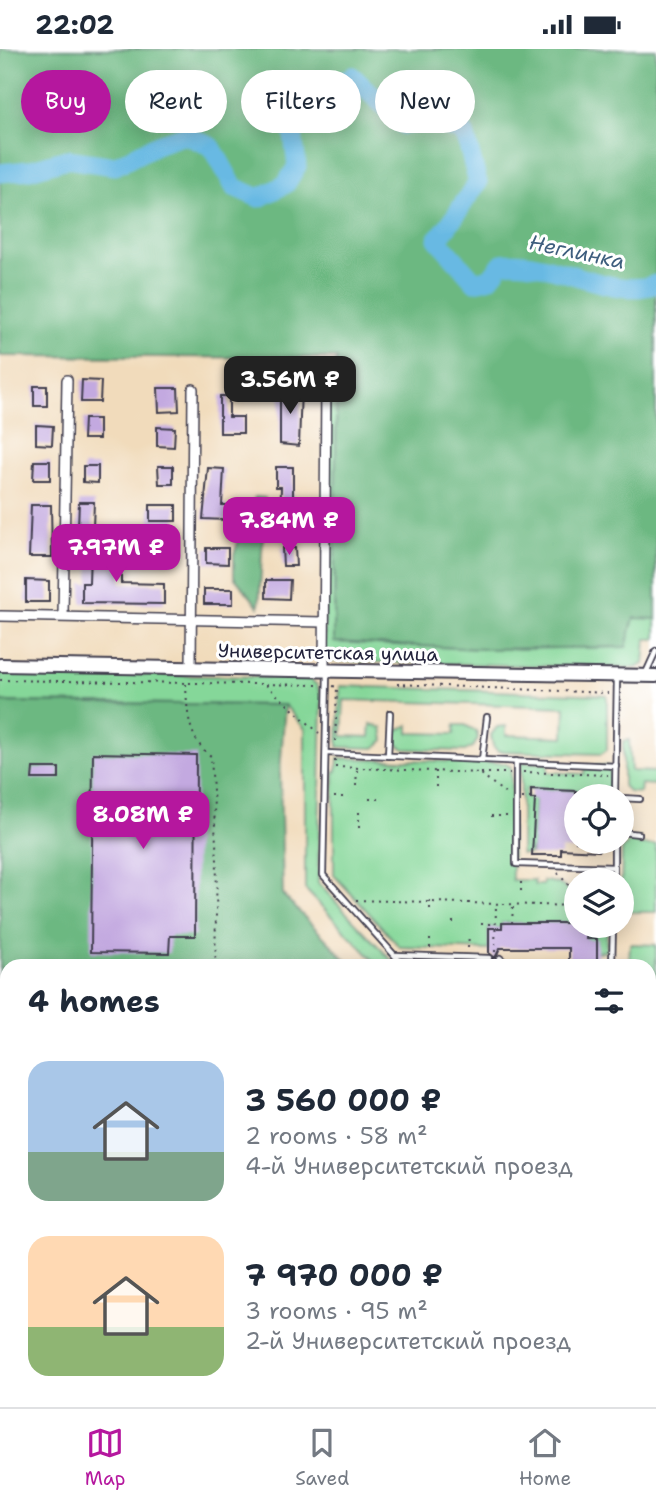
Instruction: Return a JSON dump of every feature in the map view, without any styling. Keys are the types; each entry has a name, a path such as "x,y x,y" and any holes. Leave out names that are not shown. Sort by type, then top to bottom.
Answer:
{"street":[{"path":"62,616 67,380"},
{"path":"326,380 326,671"},
{"path":"191,669 193,389"},
{"path":"0,616 192,622 324,622"},
{"name":"Университетская улица","path":"0,665 650,676"}],"lane":[{"path":"650,676 656,651"},
{"path":"326,671 323,876 398,959"},
{"path":"615,784 617,676"},
{"path":"388,756 390,713"},
{"path":"482,760 487,717"},
{"path":"326,753 616,766"},
{"path":"516,761 519,772 516,865 614,867 614,854"},
{"path":"634,799 640,799"},
{"path":"634,833 639,834"},
{"path":"612,959 613,938"},
{"path":"394,955 495,958"}],"path":[{"path":"0,680 326,685"},
{"path":"337,681 337,687"},
{"path":"186,683 187,718 200,748 211,756 217,861 215,959"},
{"path":"265,684 326,739"},
{"path":"392,684 610,693"},
{"path":"356,786 357,768"},
{"path":"436,771 436,787"},
{"path":"480,773 608,775"},
{"path":"334,797 343,797"},
{"path":"521,798 531,798"},
{"path":"369,799 380,799"},
{"path":"359,812 359,830"},
{"path":"491,816 512,815"},
{"path":"552,865 564,880"},
{"path":"520,891 522,880"},
{"path":"430,897 430,909"},
{"path":"354,900 564,906"},
{"path":"469,911 470,903"},
{"path":"495,958 496,904"},
{"path":"512,923 513,904"},
{"path":"452,922 457,922"},
{"path":"481,924 495,924"},
{"path":"468,950 469,935"},
{"path":"430,936 430,948"}],"green space":[{"path":"0,49 656,49 656,619 634,618 626,647 482,649 334,642 337,358 0,356"},
{"path":"337,358 334,642 482,649 626,647 634,617 656,619 656,639 646,639 644,664 636,668 324,661 326,380"},
{"path":"255,497 265,498 259,607 234,577 234,554"},
{"path":"0,672 308,678 317,685 322,697 318,883 390,959 372,959 305,889 305,729 285,705 0,702"},
{"path":"340,686 607,695 607,750 601,754 498,751 493,746 491,735 497,727 506,726 506,735 564,737 565,707 344,700 342,736 370,737 371,724 382,728 384,740 375,748 338,747"},
{"path":"0,702 285,705 280,773 283,895 345,959 0,959"},
{"path":"409,725 409,733 454,734 455,725 465,725 476,731 478,738 474,746 465,751 405,749 397,744 397,730"},
{"path":"629,740 631,771 656,772 656,785 641,784 640,793 634,792 634,784 623,784 623,741"},
{"path":"338,758 504,763 511,767 512,880 534,880 535,885 543,885 543,881 564,887 564,923 502,923 502,928 489,928 489,950 400,947 334,875 334,772 337,771"},
{"path":"521,762 548,763 548,772 584,774 585,765 610,766 609,784 564,784 564,790 526,789 526,797 535,799 532,855 530,850 529,854 521,854"},
{"path":"639,838 639,845 656,845 656,912 634,912 634,868 622,868 622,854 634,854 634,840"},
{"path":"607,938 606,951 597,952 586,939"},
{"path":"630,944 656,945 656,959 629,959"}],"building":[{"path":"82,380 101,381 100,402 81,402"},
{"path":"34,386 47,386 47,406 34,406"},
{"path":"158,388 178,388 179,411 159,412"},
{"path":"280,388 301,388 299,446 280,444"},
{"path":"220,396 229,396 229,417 243,417 243,433 220,433"},
{"path":"84,419 99,419 99,439 83,439"},
{"path":"36,425 53,426 52,445 36,444"},
{"path":"157,427 175,428 174,447 157,446"},
{"path":"34,461 50,461 50,480 33,480"},
{"path":"83,466 98,466 98,483 83,482"},
{"path":"158,466 173,466 173,484 159,484"},
{"path":"276,467 293,467 293,525 280,525 281,487 276,487"},
{"path":"208,468 224,469 222,505 226,505 226,520 203,519"},
{"path":"79,502 94,502 93,527 78,527"},
{"path":"31,505 51,505 52,557 29,557"},
{"path":"150,505 176,505 176,521 150,521"},
{"path":"157,541 173,541 173,562 157,562"},
{"path":"206,548 228,548 228,564 206,563"},
{"path":"282,548 295,548 296,566 283,566"},
{"path":"90,552 121,553 121,583 164,584 164,604 82,603 82,583 89,583"},
{"path":"26,580 49,581 49,602 26,602"},
{"path":"266,580 290,580 289,599 266,598"},
{"path":"204,589 233,589 233,604 204,604"},
{"path":"93,753 196,755 195,936 170,936 169,953 91,952"},
{"path":"33,768 59,768 59,779 32,779"},
{"path":"531,789 564,790 564,849 561,849 561,855 532,855 535,799 531,799"},
{"path":"502,923 564,923 564,938 597,939 597,959 569,959 569,948 500,948 496,959 493,959 494,957 489,953 489,928 502,928"}],"waterway":[{"name":"Неглинка","path":"0,173 29,170 67,159 115,166 158,144 185,135 212,147 234,187 259,198 286,184 297,166 293,134 318,96 352,76 404,125 436,123 465,134 478,183 437,239 475,282 490,278 502,263 521,263 619,287 638,288 656,284"}]}
